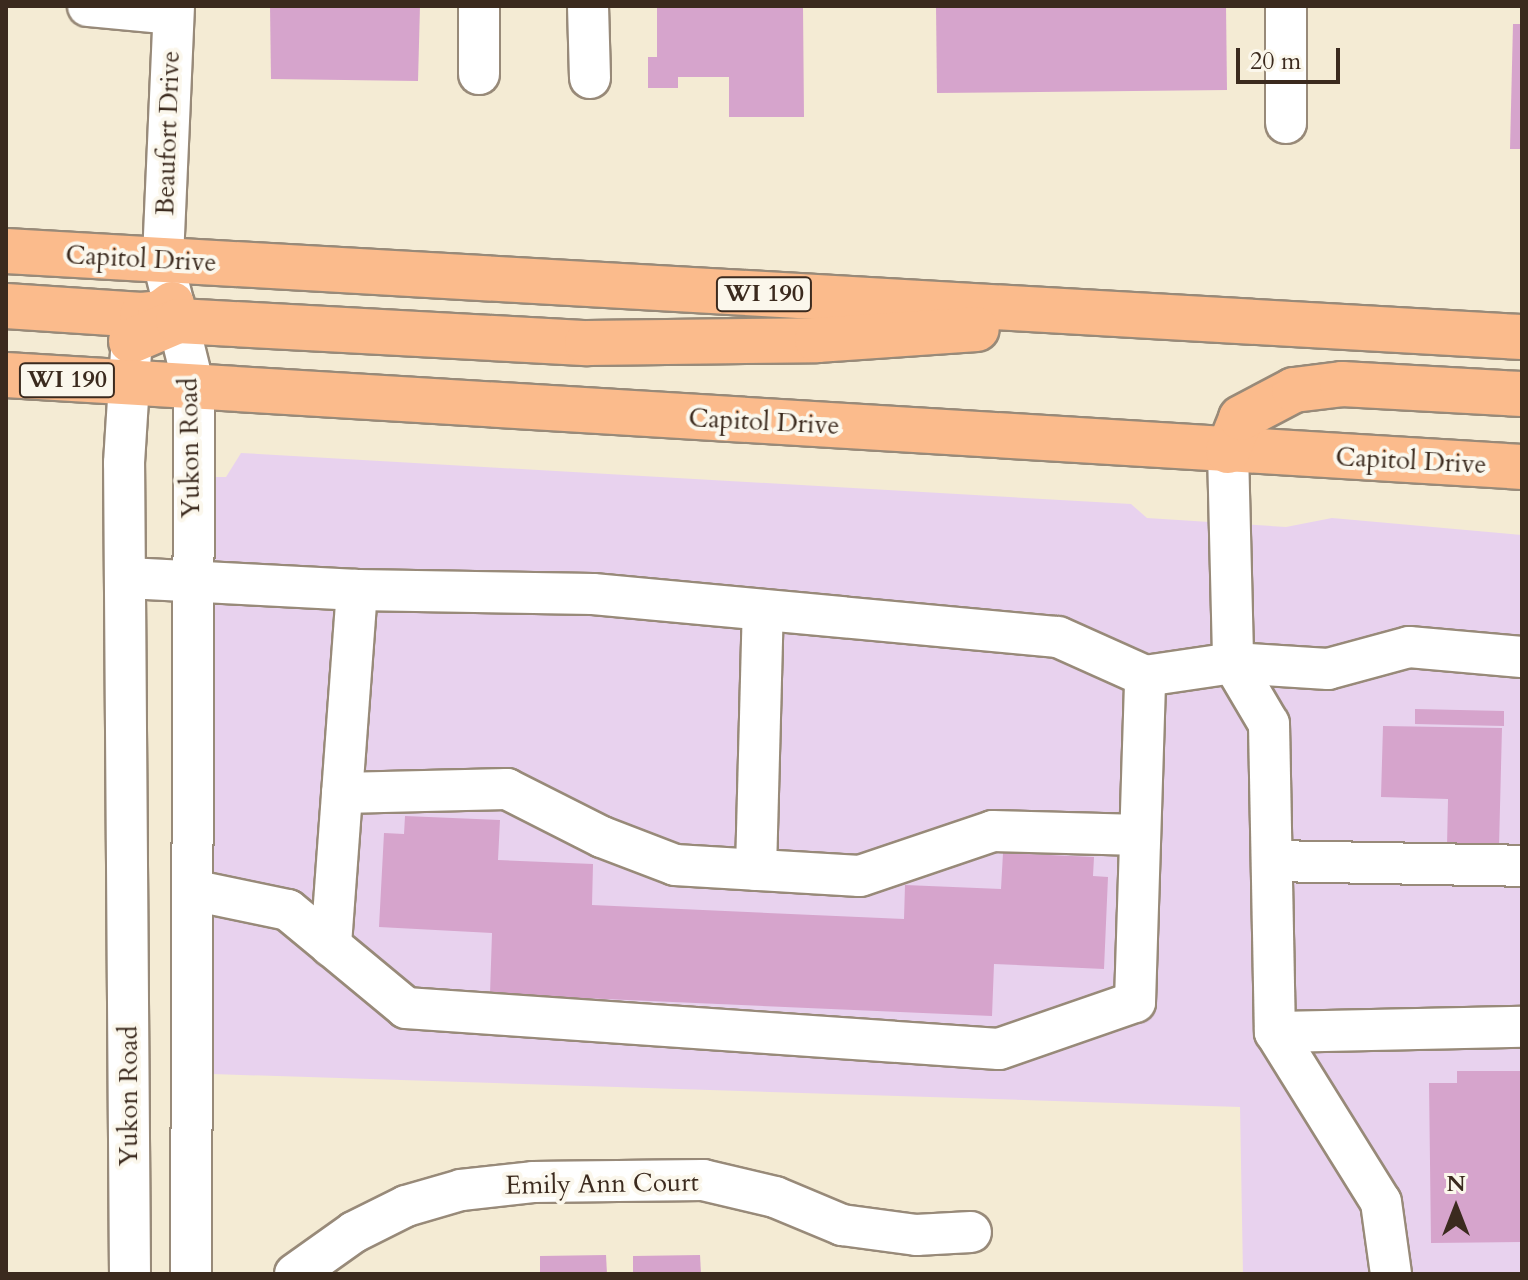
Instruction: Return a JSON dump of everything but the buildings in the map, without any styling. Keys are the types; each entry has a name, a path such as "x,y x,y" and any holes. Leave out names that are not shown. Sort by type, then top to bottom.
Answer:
{"main road":[{"name":"Capitol Drive","path":"6,251 1522,337"},
{"path":"6,306 151,333 587,343 817,340 1158,315"},
{"name":"Capitol Drive","path":"6,375 151,333 194,387 1522,467"},
{"path":"1228,451 1241,418 1294,390 1342,384 1522,394"},
{"path":"1427,463 1522,482"}],"street":[{"path":"88,6 173,10"},
{"path":"479,6 479,74"},
{"path":"588,6 590,78"},
{"path":"1286,6 1286,123"},
{"name":"Beaufort Drive","path":"163,261 173,10"},
{"name":"Yukon Road","path":"130,1274 128,578 124,463 163,261"},
{"name":"Yukon Road","path":"151,333 194,387 191,1274"},
{"path":"1228,451 1233,663 1269,724 1275,1032 1381,1202 1391,1274"},
{"path":"128,578 357,590 593,594 1058,637 1145,676 1233,663 1328,669 1409,647 1522,657"},
{"path":"331,946 357,590"},
{"path":"756,870 763,610"},
{"path":"192,890 288,910 406,1008 999,1049 1135,1002 1145,676"},
{"path":"342,793 507,789 602,837 675,865 860,876 993,831 1140,835"},
{"path":"1272,861 1522,866"},
{"path":"1275,1032 1522,1027"},
{"name":"Emily Ann Court","path":"295,1274 354,1232 406,1206 461,1190 533,1182 703,1180 775,1197 842,1225 916,1235 971,1232"}],"shaded area":[{"path":"241,453 1131,504 1147,518 1286,527 1332,518 1522,535 1522,1274 1243,1274 1240,1107 212,1074 209,519 213,477 226,477"}]}
